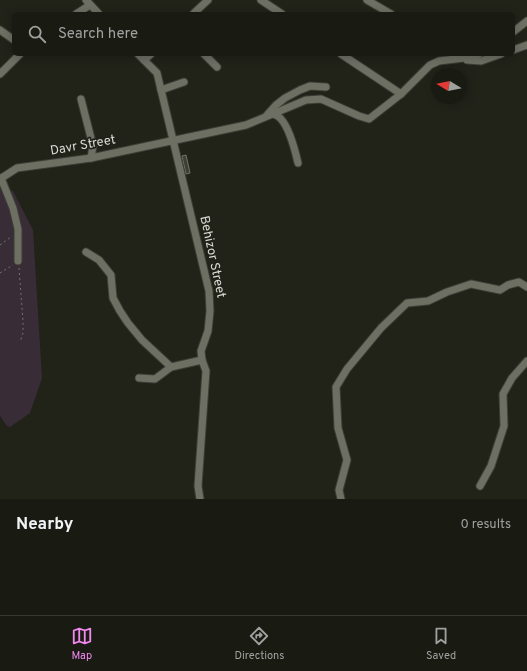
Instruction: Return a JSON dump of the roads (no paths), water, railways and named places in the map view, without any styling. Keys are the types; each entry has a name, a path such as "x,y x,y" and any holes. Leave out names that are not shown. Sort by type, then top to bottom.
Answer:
{"street":[{"path":"195,12 208,0"},
{"path":"261,0 279,12"},
{"path":"366,0 387,12"},
{"path":"78,12 88,2 97,12"},
{"path":"515,30 527,21"},
{"path":"0,30 12,39"},
{"path":"515,49 527,45"},
{"path":"0,74 18,56"},
{"name":"Behizor Street","path":"140,56 157,73 209,292 210,311 208,331 201,351 202,360 206,371 198,486 200,499"},
{"path":"144,60 149,56"},
{"path":"206,56 217,67"},
{"path":"344,56 401,94"},
{"path":"265,117 306,100 321,99 369,119 401,94 430,65 439,61 474,56"},
{"path":"463,58 468,61 481,61 496,56"},
{"path":"161,90 184,82"},
{"path":"265,117 276,105 300,90 310,86 326,87"},
{"path":"81,99 93,146 91,158"},
{"path":"274,114 280,117 285,124 295,148 298,163"},
{"name":"Davr Street","path":"1,178 17,168 91,158 246,126 265,117"},
{"path":"1,178 13,208 18,229 18,261"},
{"path":"86,252 99,260 111,275 113,298 128,323 142,340 171,367"},
{"path":"342,499 339,490 347,460 338,428 336,386 347,369 381,328 407,303 428,301 447,292 471,284 500,290 508,285 519,282 527,287"},
{"path":"139,378 155,379 171,367 202,360"},
{"path":"480,486 491,466 504,426 503,394 512,378 527,361"}]}
